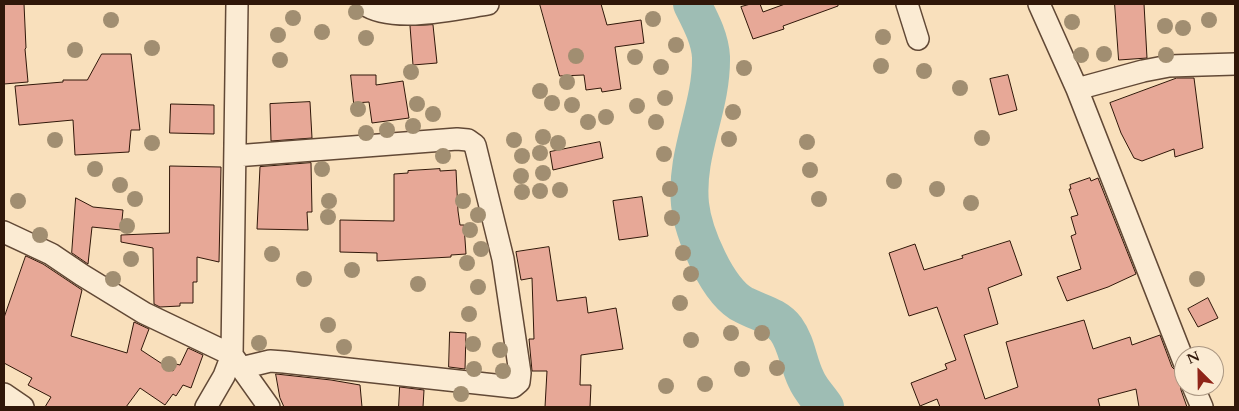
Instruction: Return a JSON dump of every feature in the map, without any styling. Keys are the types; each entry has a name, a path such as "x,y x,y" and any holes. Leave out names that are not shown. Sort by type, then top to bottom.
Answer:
{"street":[{"path":"206,407 224,376 236,362 235,156 237,4"},
{"path":"364,4 392,14 419,14 488,4"},
{"path":"907,4 918,39"},
{"path":"1039,4 1077,90 1178,346"},
{"path":"1077,90 1143,71 1169,66 1235,64"},
{"path":"235,156 457,139 468,140 475,145 503,259 520,373 519,382 513,387 284,362 236,362"},
{"path":"4,232 51,254 82,276 144,313 236,362 269,407"},
{"path":"4,394 23,407"}],"building":[{"path":"4,4 24,4 28,82 4,84"},
{"path":"540,4 601,4 607,25 641,20 644,43 615,47 621,89 602,92 601,88 586,90 584,75 560,76"},
{"path":"760,4 763,12 785,4 838,4 838,6 783,26 784,29 753,39 741,7"},
{"path":"1115,4 1144,4 1147,58 1119,60"},
{"path":"433,25 437,63 413,65 410,26"},
{"path":"102,54 131,54 140,130 131,130 129,152 75,155 73,120 19,125 15,86 63,82 63,80 87,80"},
{"path":"351,75 376,75 376,85 403,81 409,118 372,123 369,102 354,103"},
{"path":"1008,75 1017,110 999,115 990,79"},
{"path":"1177,78 1194,78 1203,148 1175,157 1174,149 1142,161 1134,158 1121,133 1110,103"},
{"path":"310,102 312,138 271,141 270,104"},
{"path":"171,104 214,105 214,134 170,133"},
{"path":"600,142 603,158 553,170 550,152"},
{"path":"311,163 312,212 307,212 308,230 257,229 260,167"},
{"path":"170,166 221,167 219,262 197,257 197,282 193,282 193,303 180,303 180,306 160,307 154,304 153,248 121,242 121,235 169,233"},
{"path":"440,169 440,171 456,170 458,211 460,225 464,225 466,254 451,255 451,257 377,261 377,253 340,252 340,220 394,221 394,174"},
{"path":"1090,178 1091,181 1098,178 1136,274 1108,287 1067,301 1057,277 1081,269 1071,236 1076,234 1071,217 1078,215 1069,189 1071,189 1070,185"},
{"path":"642,197 648,236 619,240 613,201"},
{"path":"76,198 93,207 123,210 121,230 92,227 88,264 72,253"},
{"path":"1010,241 1022,275 988,288 998,324 964,335 985,399 1018,387 1006,342 1084,320 1093,349 1130,337 1132,345 1160,335 1174,369 1174,396 1183,396 1187,407 1139,407 1136,389 1098,399 1100,407 940,407 937,399 920,406 911,383 947,369 945,364 956,360 937,307 909,316 889,253 915,244 924,270 963,258 962,256"},
{"path":"549,247 557,301 586,297 588,313 616,308 623,349 581,355 580,385 591,385 590,407 545,407 547,371 532,371 529,339 534,339 532,278 521,280 516,252"},
{"path":"26,256 43,264 82,290 71,336 127,353 134,322 149,329 141,350 173,371 176,364 180,365 188,348 203,355 191,388 183,385 176,396 173,394 165,405 140,388 126,407 45,407 51,397 28,385 32,378 4,363 4,318"},
{"path":"1208,298 1218,318 1198,327 1188,309"},
{"path":"450,332 466,333 465,369 449,367"},
{"path":"276,374 360,385 362,407 284,407 280,398"},
{"path":"400,387 424,390 423,407 399,407"}],"waterway":[{"path":"692,4 707,36 711,57 707,94 691,166 690,204 696,230 701,245 716,275 734,298 744,305 772,317 786,329 793,341 803,373 812,390 825,407"}]}
